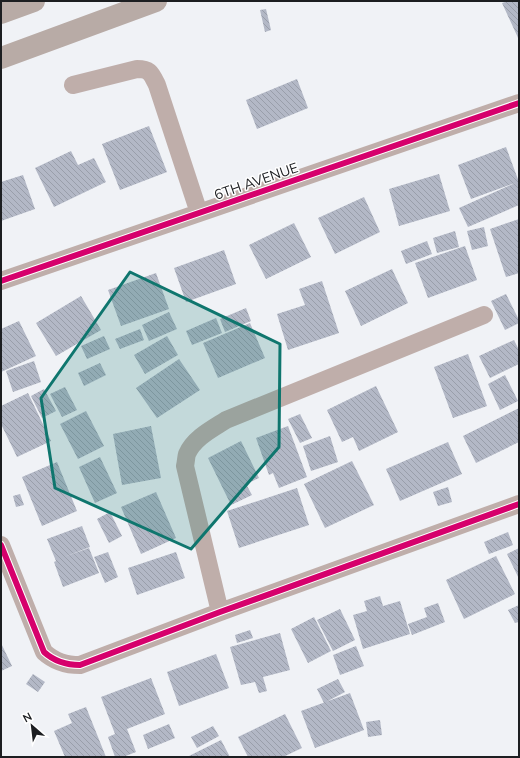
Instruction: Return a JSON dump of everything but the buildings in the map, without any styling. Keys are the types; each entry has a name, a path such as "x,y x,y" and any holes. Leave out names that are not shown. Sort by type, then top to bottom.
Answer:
{"highway":[{"path":"1,13 34,1"},
{"path":"1,58 156,1"}],"street":[{"path":"73,85 137,69 146,69 152,74 157,85 199,213"},
{"name":"6TH AVENUE","path":"1,281 519,103"},
{"path":"220,612 185,466 187,454 195,442 226,420 484,315"},
{"path":"1,545 44,652 61,663 80,665 220,612 519,504"}],"highlighted area":[{"path":"130,272 280,344 279,447 191,549 55,488 41,398"}],"cycle path":[{"path":"1,281 519,103"},
{"path":"1,545 44,652 61,662 80,665 220,612 519,504"}]}
